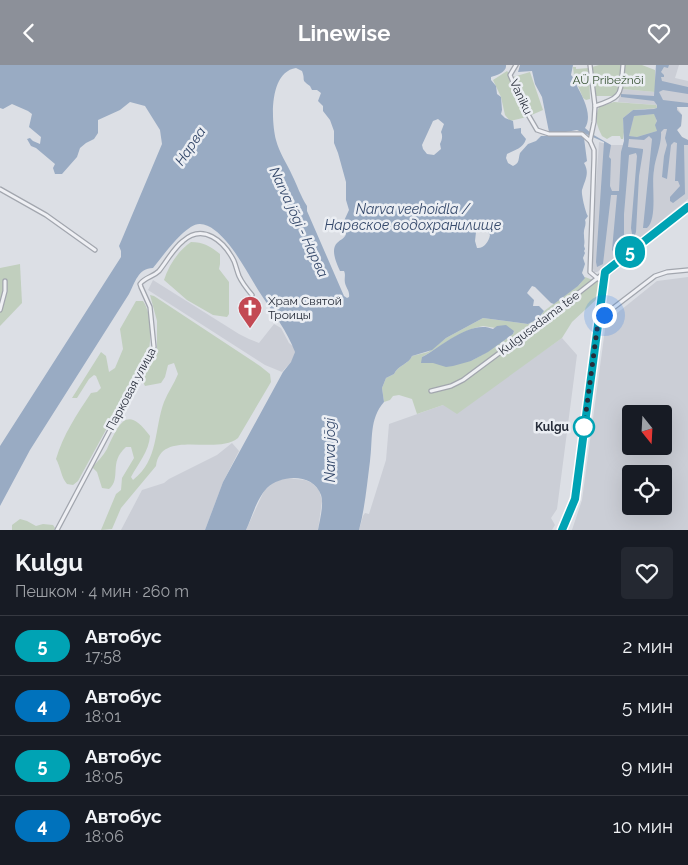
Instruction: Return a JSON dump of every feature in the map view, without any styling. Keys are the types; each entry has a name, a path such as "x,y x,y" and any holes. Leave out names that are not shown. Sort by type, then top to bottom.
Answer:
{"street":[{"name":"Vaniku","path":"516,65 510,75 523,106 537,130 549,134 582,134 591,140"},
{"path":"590,65 595,106 591,140 594,158 590,272 603,282"},
{"path":"595,106 613,100 618,93 623,65"},
{"path":"0,189 46,215 95,250"},
{"name":"Kulgusadama tee","path":"431,391 451,386 463,380 553,313 688,207"},
{"name":"Парковая улица","path":"57,530 154,347 150,307 140,287 142,280 158,271 183,240 194,234 205,233 214,237 226,250 240,278 252,295"},
{"path":"599,315 604,315 648,280 660,273 688,270"},
{"path":"562,530 575,499 605,272"},
{"path":"0,310 5,291 5,281"}],"shaded area":[{"path":"656,65 679,65 675,78 688,81 688,107 677,107 682,115 681,126 677,130 682,137 688,140 688,199 662,220 653,230 597,272 594,272 591,262 599,142 623,145 624,120 656,105 618,102 622,89 655,92"},
{"path":"688,277 688,530 572,530 582,500 606,322 657,281"},
{"path":"153,280 239,334 259,343 274,324 281,328 289,343 294,347 295,352 292,361 282,372 265,365 148,290"},
{"path":"562,338 577,355 557,509 551,518 555,525 552,530 359,530 363,516 365,513 369,514 386,460 389,424 446,405 522,366"},
{"path":"232,443 239,451 223,482 205,530 121,530 142,490 164,483 217,455"},
{"path":"286,478 305,480 312,483 319,490 322,501 318,530 246,530 264,491 274,482"}],"green space":[{"name":"AÜ Pribežnõi","path":"599,65 642,65 655,70 655,92 622,89 617,91 615,96 594,96 592,67"},
{"name":"AÜ Pribežnõi","path":"573,67 576,67 576,69 589,68 590,99 586,100 583,98 574,76"},
{"name":"AÜ Pribežnõi","path":"507,71 513,77 530,72 543,110 527,117 510,121 505,115 501,97 493,80"},
{"path":"614,102 656,105 657,108 633,110 623,118 623,139 620,136 612,136 607,139 602,136 599,129 597,115 599,107"},
{"path":"654,114 657,131 637,137 629,136 634,116"},
{"path":"191,242 206,245 220,254 219,269 229,282 229,314 227,317 213,315 187,300 164,280 174,259"},
{"path":"20,264 22,303 0,326 0,268"},
{"path":"585,277 598,282 599,297 572,322 562,338 457,414 443,405 417,414 412,399 399,395 393,396 390,400 384,402 382,388 386,378 394,374 412,356 428,352 446,338 483,318 528,324 538,320 544,311 579,285","holes":["483,326 514,331 513,334 471,361 422,363 422,357 459,335 475,328"]},
{"path":"150,295 260,366 270,374 271,382 238,438 228,443 217,445 178,445 168,448 160,455 156,466 121,508 112,529 101,530 116,494 121,490 122,478 134,458 131,447 126,447 121,453 116,464 115,480 109,489 102,488 97,472 92,467 105,452 120,425 129,419 142,426 150,436 145,452 131,477 133,480 141,472 152,454 164,402 178,374 174,363 168,365 165,377 161,383 145,386 142,380 157,348 157,321"},
{"path":"136,301 143,301 148,312 149,351 78,481 73,485 67,484 56,459 66,433 91,393 97,392 101,388 96,376 94,375 89,379 77,398 72,398 101,352 106,356 109,372 115,368 123,349 120,329"},
{"path":"20,519 36,526 43,524 53,525 55,528 54,530 12,530 12,525"}],"water":[{"name":"Narva veehoidla / Нарвское водохранилище","path":"0,65 506,65 503,71 491,77 491,80 496,86 497,94 501,97 501,114 513,121 514,129 521,128 521,133 526,139 521,147 507,154 508,163 513,166 515,165 518,162 520,153 528,144 536,141 541,136 578,135 584,138 587,161 584,163 587,173 582,192 588,216 585,220 585,253 583,258 585,264 582,273 585,278 578,286 554,304 532,286 527,293 534,300 533,306 539,306 544,311 538,319 528,324 483,318 446,338 432,350 412,356 394,374 386,378 382,388 384,402 376,415 372,430 366,496 359,530 318,530 322,499 317,488 305,479 288,478 273,483 263,492 246,530 205,530 223,482 295,352 280,323 231,247 221,235 211,228 204,224 194,225 181,235 153,268 140,273 129,294 30,450 0,506 0,446 121,257 119,246 162,144 160,130 145,106 130,102 120,110 98,120 98,133 94,139 80,148 77,157 62,174 55,174 53,168 55,164 31,146 27,139 30,138 40,144 41,137 29,127 32,114 12,104 3,109 0,108","holes":["296,68 302,71 305,82 312,90 317,90 321,93 318,101 323,106 323,111 330,120 334,131 334,143 346,182 346,200 349,210 343,223 346,234 335,246 334,253 340,271 345,272 345,283 349,295 347,298 344,296 307,211 307,206 276,140 273,121 274,98 276,87 287,71","438,119 444,124 441,132 441,149 434,155 427,154 422,145 433,121","487,230 490,235 485,245 479,248 477,248 475,241 476,232"]},
{"path":"520,65 573,65 571,75 588,112 585,128 611,145 609,157 611,159 610,186 612,191 619,191 621,152 624,141 623,118 633,110 657,108 654,101 621,97 621,94 654,96 656,65 669,65 668,68 664,67 661,72 664,75 664,77 661,77 662,81 688,87 688,94 663,90 659,92 663,100 688,103 688,107 677,107 677,110 682,115 681,126 677,130 682,137 688,140 688,145 684,145 685,194 673,203 670,201 670,197 680,186 678,181 675,181 677,143 674,142 671,145 667,179 662,177 667,145 665,138 667,129 664,129 661,132 653,176 652,217 647,228 643,228 652,139 649,136 644,140 629,139 628,147 643,149 639,176 636,232 633,240 631,228 636,153 629,155 624,214 624,244 622,249 614,253 612,250 617,195 611,195 603,264 597,267 604,142 577,130 560,133 549,132 542,97 535,84 532,71 518,72","holes":["654,114 657,121 655,125 657,131 637,137 629,136 634,116"]},
{"path":"506,325 514,331 513,334 488,352 471,361 446,367 433,363 421,363 422,357 456,335 475,328 493,329 497,326"}],"bus line":[{"name":"5","path":"562,530 575,499 605,272 688,207"}],"place":[{"name":"Храм Святой Троицы","path":"250,329"},
{"name":"Kulgu","path":"584,427"}],"route":[{"path":"584,427 599,315 604,315"}],"water label":[{"name":"Нарва","path":"190,146"},
{"name":"Narva jõgi - Нарва","path":"299,222"},
{"name":"Narva jõgi","path":"330,450"}]}
